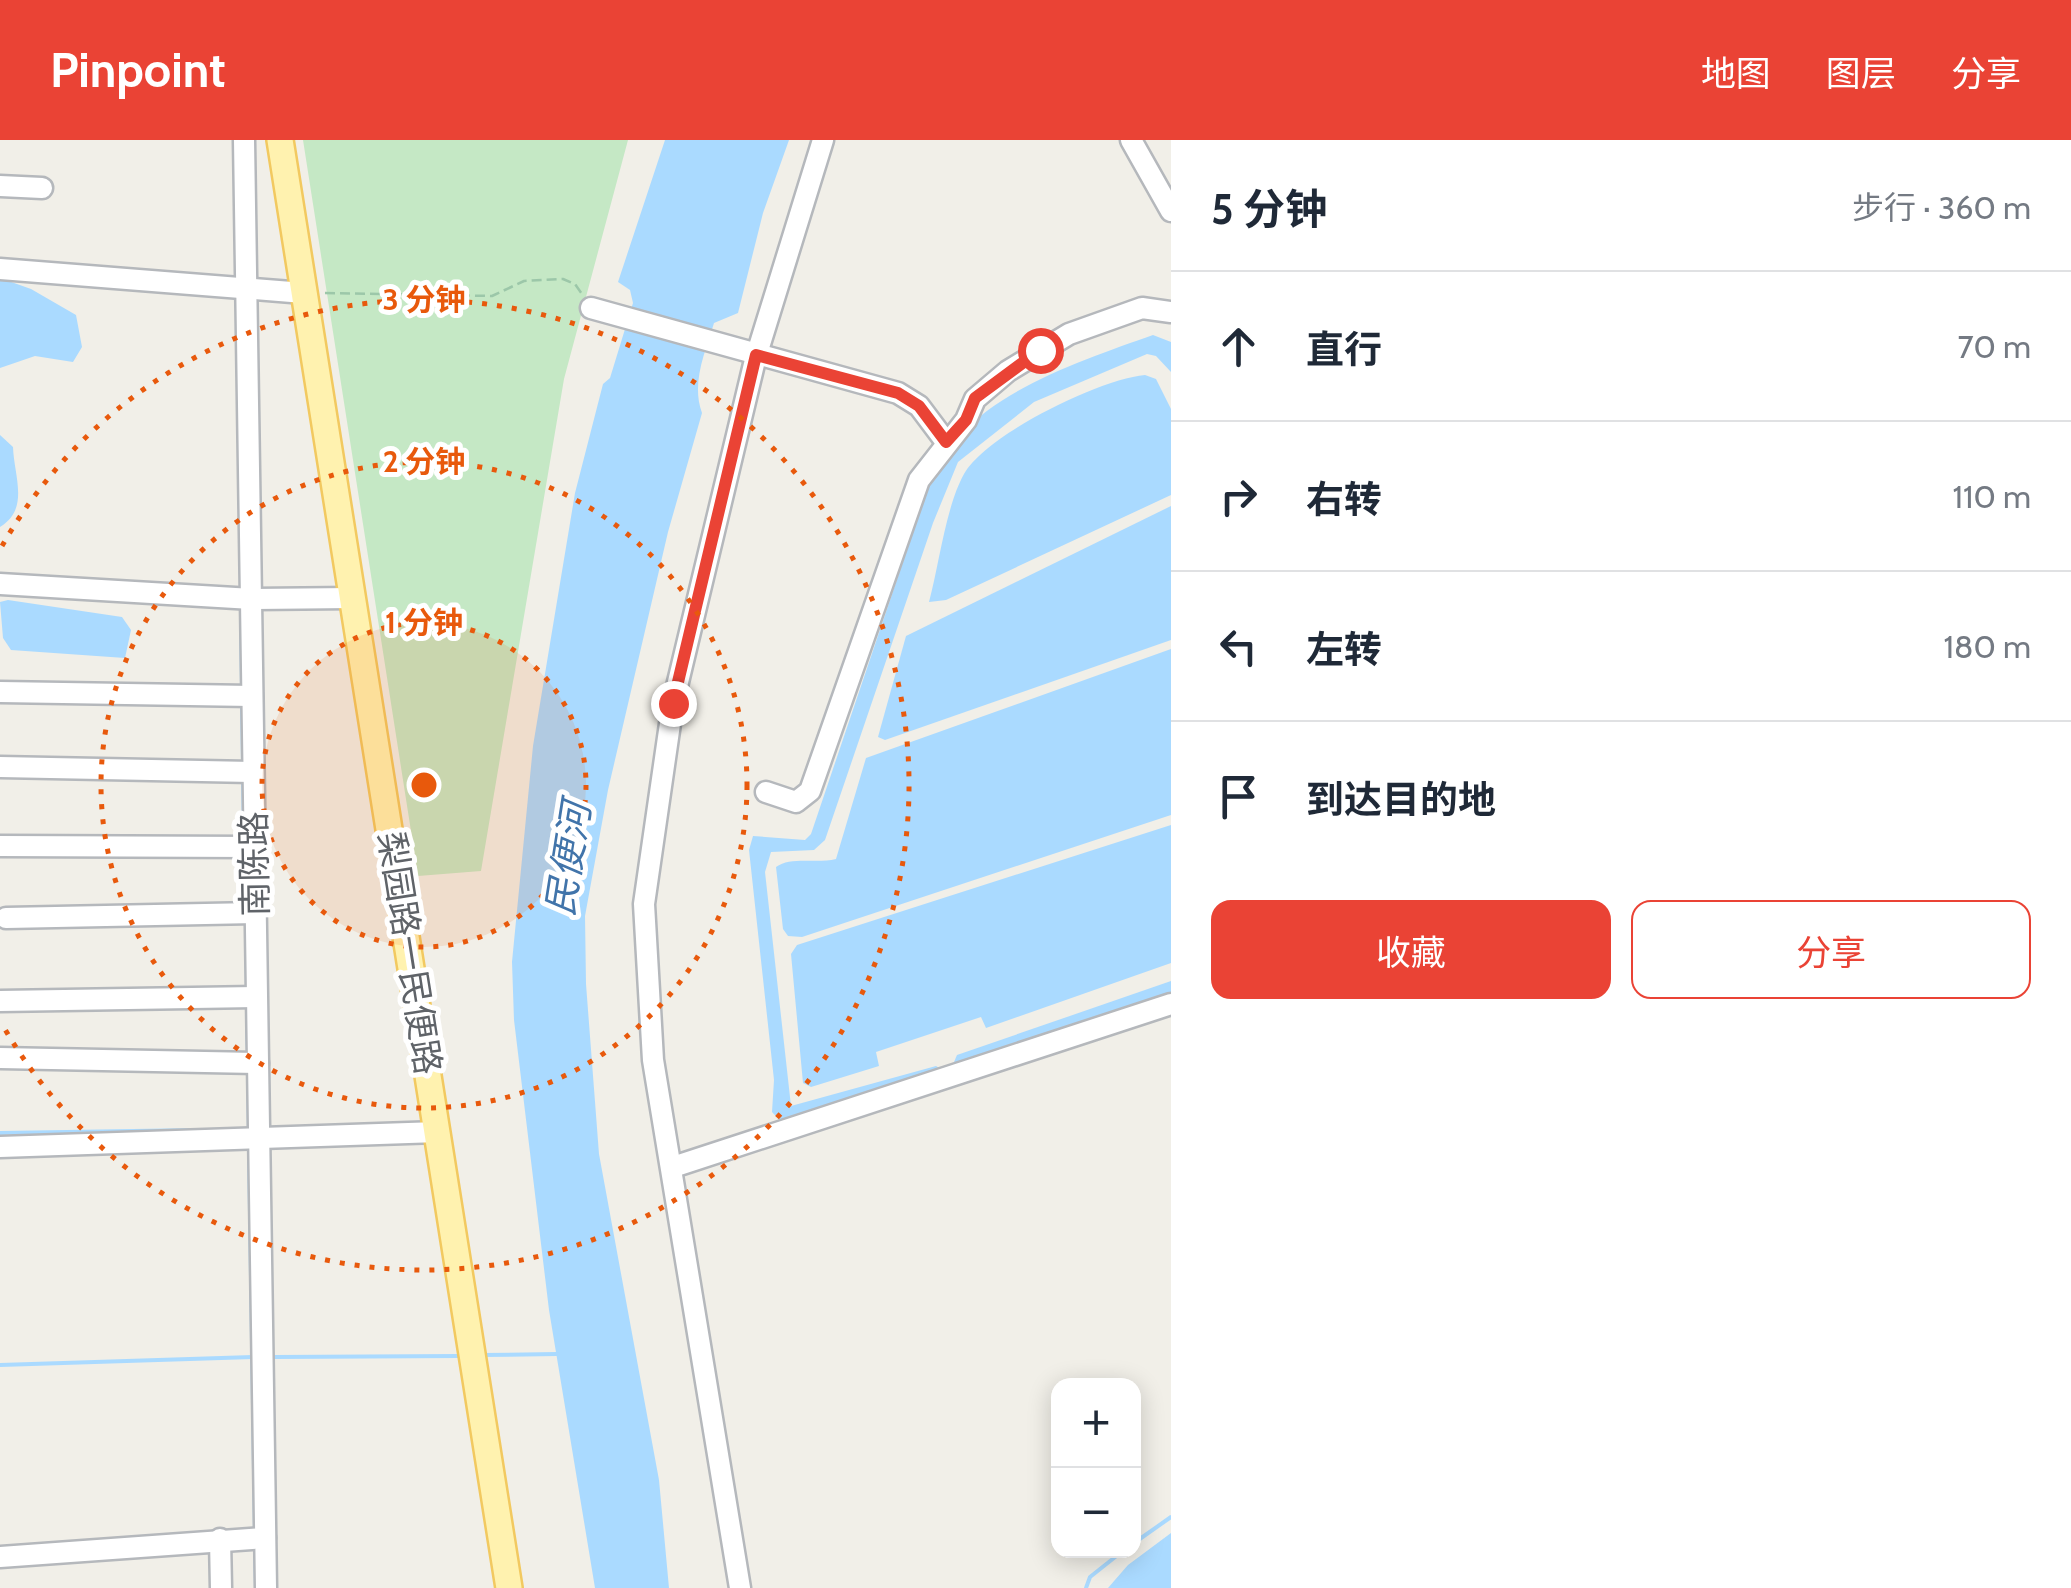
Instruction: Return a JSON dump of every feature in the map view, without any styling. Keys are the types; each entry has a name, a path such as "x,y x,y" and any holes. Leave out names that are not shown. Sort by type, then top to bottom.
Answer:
{"main road":[{"name":"梨园路一民便路","path":"280,140 509,1588"}],"street":[{"name":"南陈路","path":"244,140 240,290 247,847 258,1538 266,1588"},
{"path":"740,1588 653,1060 644,904 673,703 756,355 823,140"},
{"path":"1130,140 1171,211"},
{"path":"0,186 42,188"},
{"path":"0,269 304,293"},
{"path":"591,308 898,393 919,406 946,442"},
{"path":"766,792 796,802 810,791 914,493 946,442 966,420 975,398 1040,350 1122,312 1142,308 1171,312"},
{"path":"0,584 245,599 352,598"},
{"path":"1,691 245,695"},
{"path":"0,767 246,772"},
{"path":"0,846 247,847"},
{"path":"6,918 249,913"},
{"path":"0,1001 250,997"},
{"path":"673,1167 1171,1004"},
{"path":"0,1058 251,1063"},
{"path":"0,1147 438,1132"},
{"path":"0,1557 258,1538"},
{"path":"220,1539 221,1588"}],"path":[{"path":"304,293 492,296 524,281 563,279 575,284 591,308"}],"green space":[{"path":"303,140 628,140 564,379 481,871 418,876"}],"water":[{"name":"民便河","path":"665,140 789,140 763,213 738,313 714,323 703,357 698,390 702,413 668,532 608,790 585,916 599,1154 659,1480 669,1588 595,1588 549,1310 514,1020 512,962 533,746 575,493 603,384 610,378 633,303 630,290 618,282"},
{"path":"0,278 31,289 76,315 82,347 73,362 35,356 0,368"},
{"path":"1153,335 1171,342 1171,372 1156,356 1147,354 1034,402 958,462 933,523 825,840 814,850 771,852 765,872 791,1106 936,1066 941,1069 940,1076 785,1126 772,1112 774,1080 749,850 753,836 805,840 811,834 931,479 958,439 980,417 1025,387"},
{"path":"1145,375 1156,379 1171,409 1171,495 946,600 929,602 952,502 964,474 977,458 1046,411 1101,387"},
{"path":"0,435 13,447 18,501 9,520 0,527"},
{"path":"1171,506 1171,640 885,740 878,737 906,636"},
{"path":"0,602 122,617 131,630 125,658 11,650 3,638"},
{"path":"1171,649 1171,815 802,937 788,936 783,929 776,867 789,862 836,859 866,758"},
{"path":"1171,825 1171,963 986,1028 981,1017 876,1052 879,1066 811,1087 803,1083 791,954 797,945"},
{"path":"1171,981 1171,996 958,1069 954,1062 957,1055"},
{"path":"1171,1533 1171,1588 1108,1588 1128,1565"}],"waterway":[{"path":"241,623 242,688"},
{"path":"242,703 243,763"},
{"path":"243,778 244,838"},
{"path":"244,853 245,908"},
{"path":"246,923 247,988"},
{"path":"247,1028 248,1053"},
{"path":"248,1068 249,1133"},
{"path":"0,1133 200,1130"},
{"path":"249,1148 255,1533"},
{"path":"482,1355 557,1354"},
{"path":"275,1357 458,1356"},
{"path":"0,1365 253,1357"},
{"path":"1141,1538 1171,1517"},
{"path":"255,1548 256,1588"},
{"path":"1086,1588 1090,1577 1114,1558"}],"route":[{"path":"673,703 756,355 898,393 919,406 946,442 966,420 975,398 1040,350"}]}
